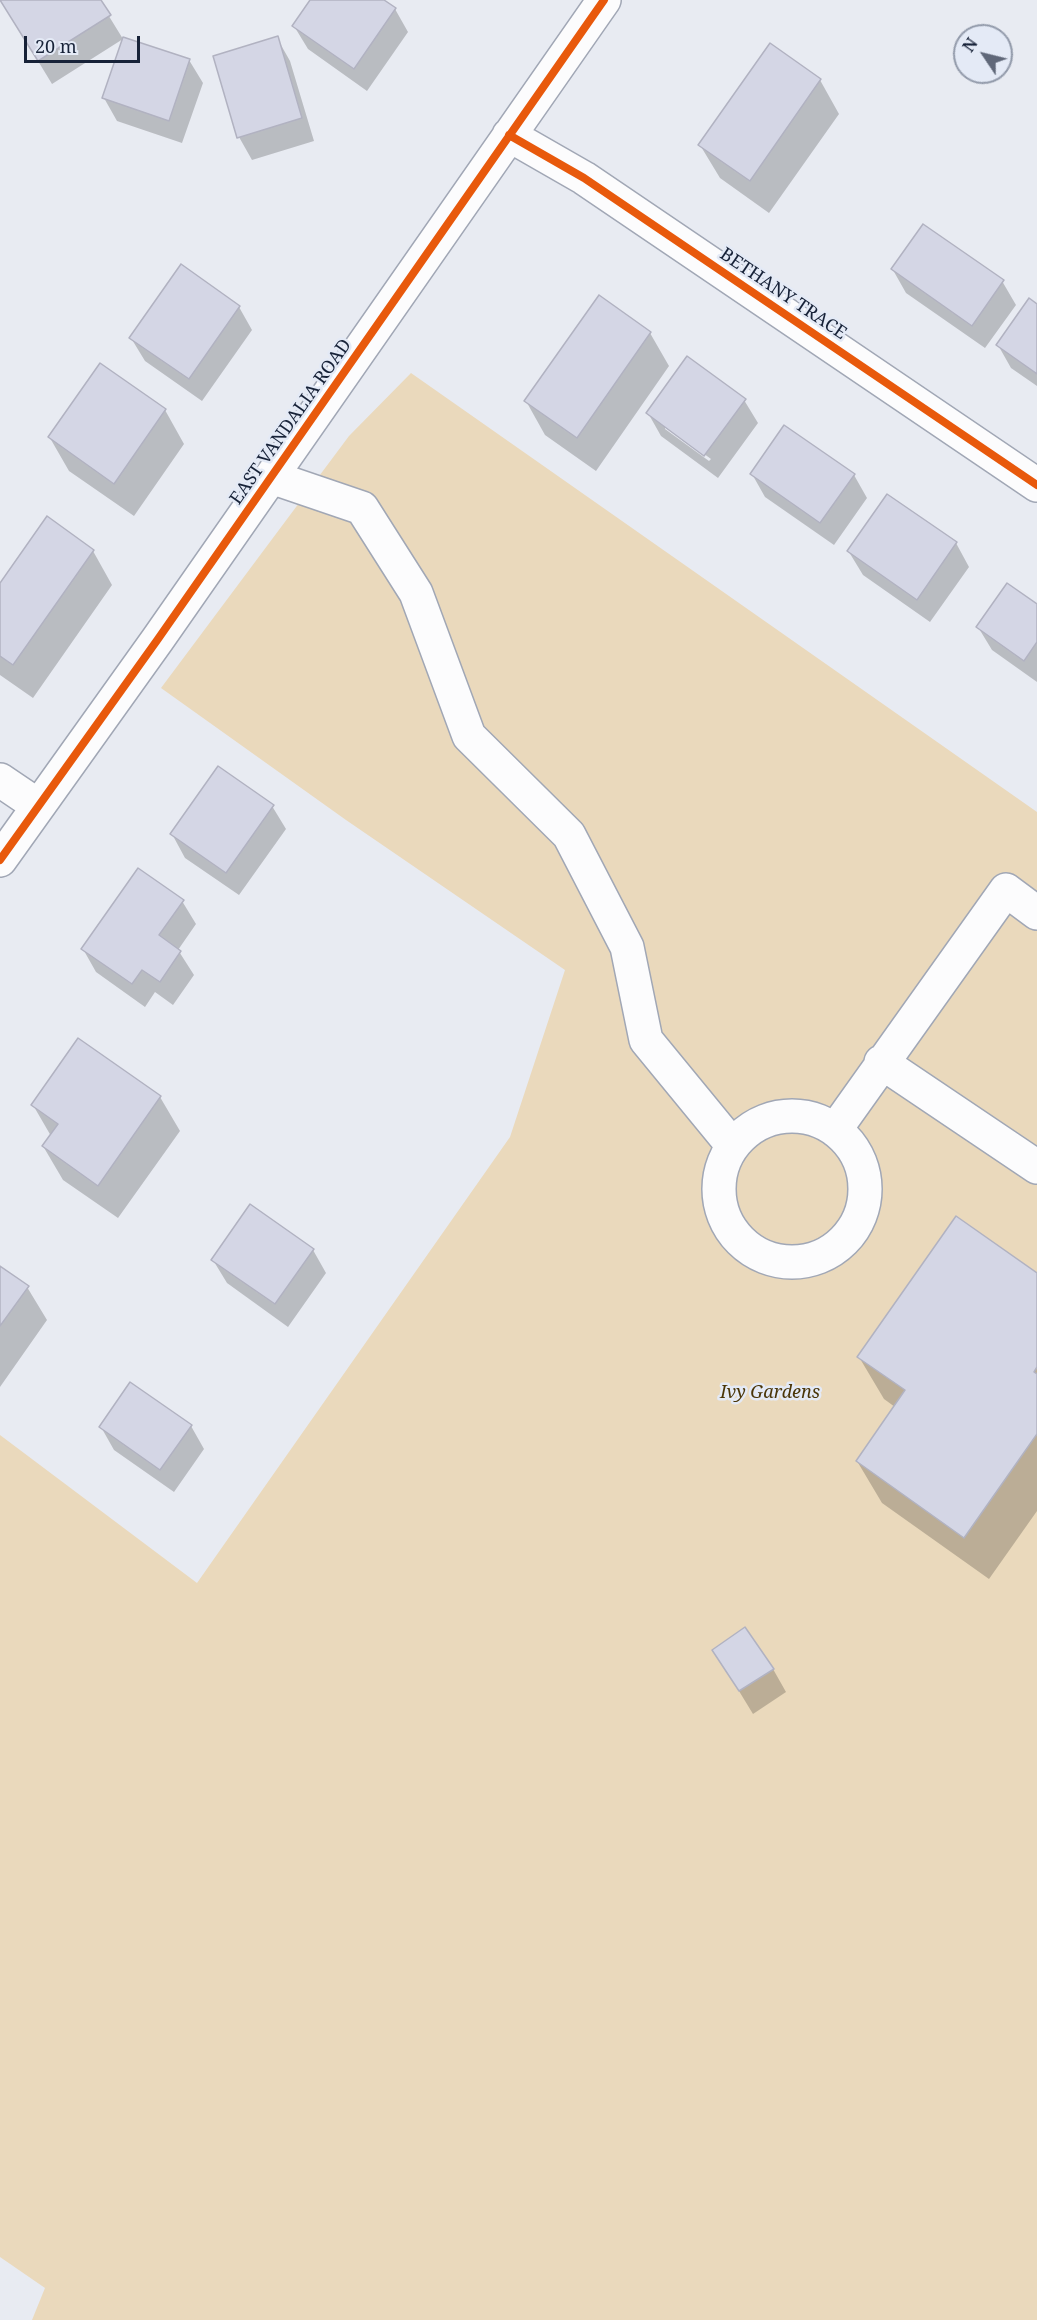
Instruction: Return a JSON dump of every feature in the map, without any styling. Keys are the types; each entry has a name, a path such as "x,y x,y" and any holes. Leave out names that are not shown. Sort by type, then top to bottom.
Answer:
{"street":[{"name":"EAST VANDALIA ROAD","path":"0,860 37,805 165,630 604,0"},
{"name":"BETHANY TRACE","path":"509,135 584,178 1037,485"},
{"path":"271,477 362,508 416,593 469,736 569,834 627,947 646,1040 733,1146"},
{"path":"0,780 37,805"},
{"path":"835,1130 881,1062 1006,890 1037,913"},
{"path":"881,1062 1037,1167"},
{"path":"797,1115 821,1121 835,1130 858,1154 865,1178 865,1202 856,1226 840,1245 819,1258 795,1262 772,1260 751,1250 734,1234 728,1224 723,1214 719,1191 722,1167 733,1146 750,1129 773,1118 797,1115"}],"green space":[{"name":"Ivy Gardens","path":"411,373 1037,812 1037,2320 32,2320 45,2288 0,2257 0,1435 197,1583 510,1137 565,970 346,820 161,688 349,436"}],"building":[{"path":"0,0 101,0 111,15 38,61"},
{"path":"310,0 384,0 396,8 354,69 292,26"},
{"path":"278,36 302,118 237,138 213,56"},
{"path":"123,37 190,59 169,121 102,98"},
{"path":"770,43 821,79 750,181 698,145"},
{"path":"923,224 1004,280 972,326 891,269"},
{"path":"181,264 240,306 189,379 129,338"},
{"path":"599,295 651,332 577,438 524,401"},
{"path":"1029,298 1037,304 1037,374 996,345"},
{"path":"687,356 746,399 704,456 646,413"},
{"path":"100,363 166,409 114,484 48,437"},
{"path":"784,425 855,474 820,523 750,474"},
{"path":"887,494 957,542 917,600 847,551"},
{"path":"47,516 94,550 13,665 0,656 0,583"},
{"path":"1007,583 1037,604 1037,642 1024,661 976,627"},
{"path":"218,766 274,805 226,873 170,834"},
{"path":"138,868 184,900 159,935 181,951 160,982 142,970 132,984 81,949"},
{"path":"78,1038 161,1096 98,1186 42,1146 58,1124 31,1105"},
{"path":"250,1204 314,1249 275,1304 211,1260"},
{"path":"956,1216 1037,1273 1037,1367 1034,1372 1037,1374 1037,1434 964,1538 856,1461 905,1390 857,1357"},
{"path":"0,1266 29,1286 0,1326"},
{"path":"130,1382 192,1425 160,1470 99,1427"},
{"path":"745,1627 774,1669 739,1691 712,1650"}],"cycle path":[{"path":"0,860 158,639 604,0"},
{"path":"509,135 584,178 1037,485"}]}
